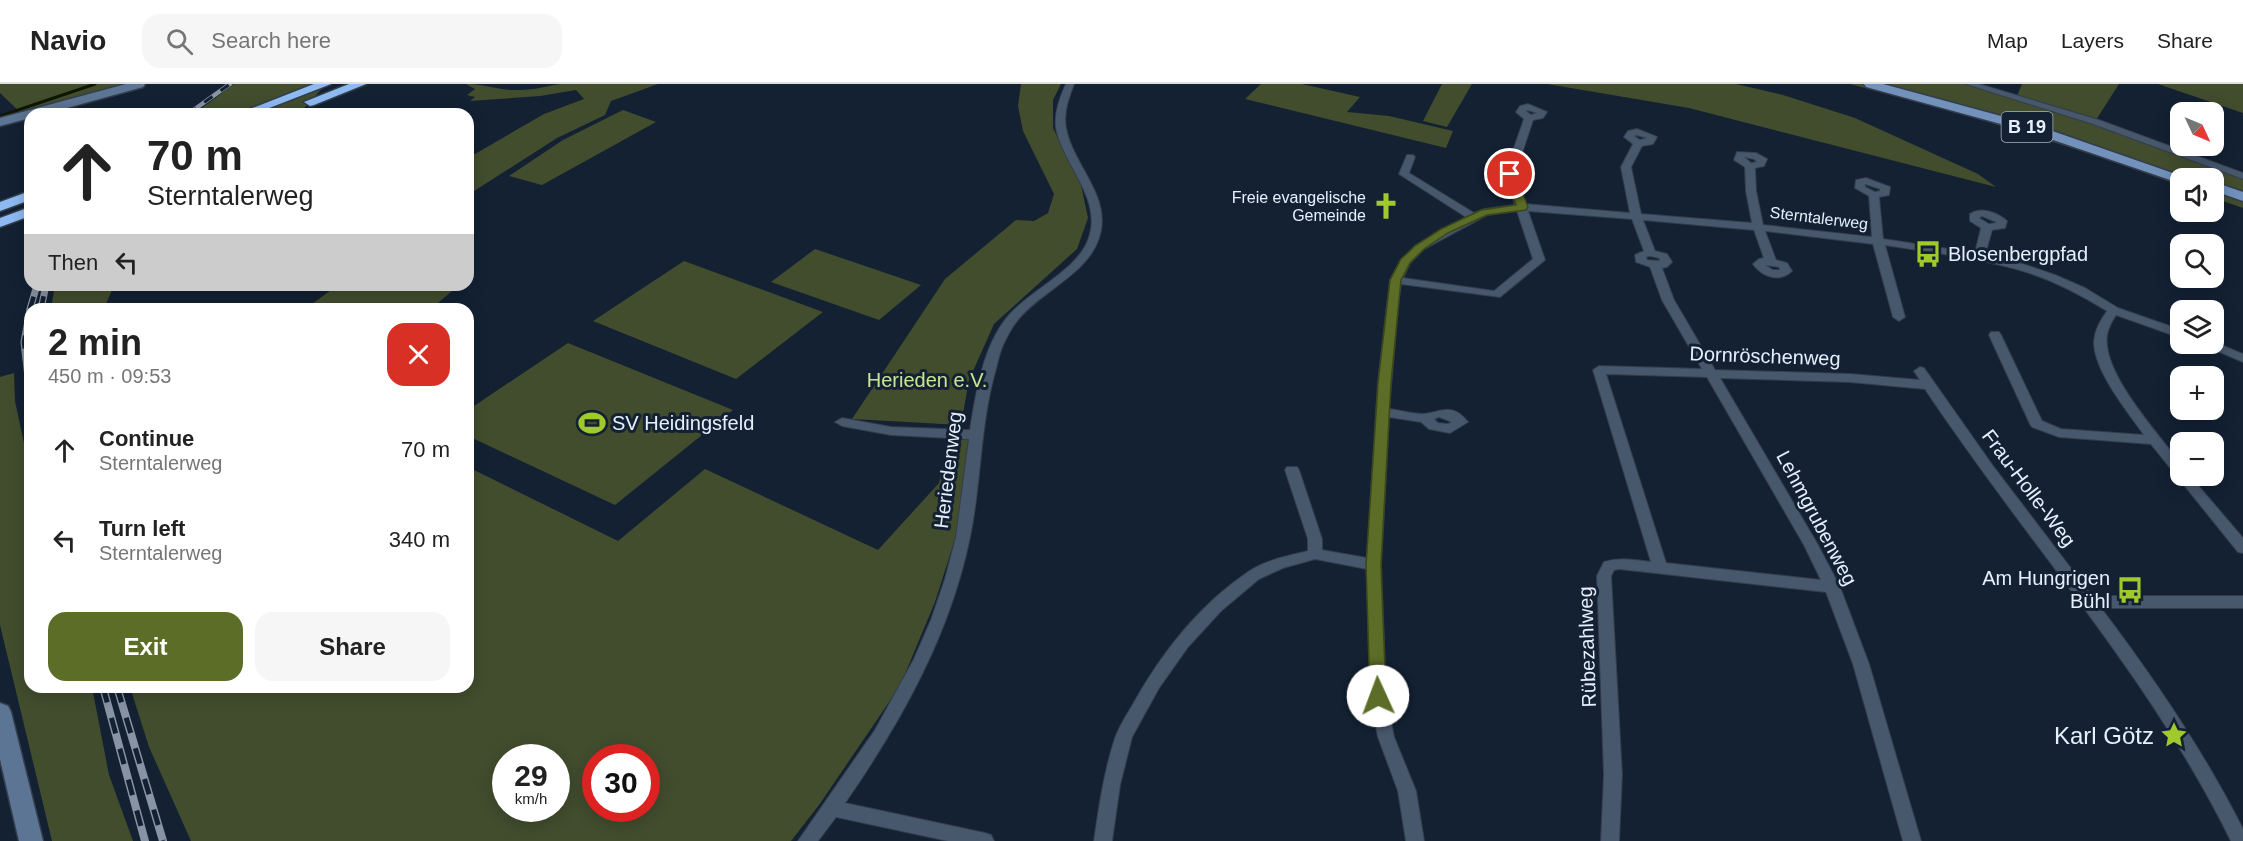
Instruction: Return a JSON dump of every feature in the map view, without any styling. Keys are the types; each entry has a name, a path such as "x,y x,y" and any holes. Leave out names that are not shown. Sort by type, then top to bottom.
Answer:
{"highway":[{"path":"259,108 325,84"},
{"path":"294,108 360,84"},
{"path":"0,207 24,197"},
{"path":"0,223 24,213"}],"main road":[{"path":"53,108 140,84"},
{"name":"B 19","path":"1870,84 2034,129 2170,175"},
{"name":"B 19","path":"1887,84 2074,136 2170,169"},
{"path":"0,122 24,116"},
{"path":"2224,190 2243,197"},
{"path":"2224,196 2243,203"},
{"path":"0,712 31,841"}],"street":[{"name":"Heriedenweg","path":"807,841 863,764 909,687 945,600 963,537 979,406 996,347 1013,319 1069,268 1094,239 1096,216 1088,183 1072,155 1061,128 1063,99 1070,84"},
{"path":"1970,84 2096,122 2243,176"},
{"path":"1396,280 1496,295 1539,260 1510,174 1529,118"},
{"path":"1636,217 1626,167 1638,143"},
{"path":"1410,157 1404,174 1473,217"},
{"name":"Sterntalerweg","path":"1750,166 1749,190 1757,227 1771,262"},
{"name":"Sterntalerweg","path":"1874,195 1878,241 1899,318"},
{"name":"Sterntalerweg","path":"1415,841 1407,791 1386,737 1378,696 1374,565 1387,349 1396,280 1405,262 1420,247 1485,212 1522,207 1757,227 1979,256 2051,277 2080,290 2114,310 2170,330"},
{"name":"Lehmgrubenweg","path":"1636,217 1650,253 1640,255 1641,259 1648,264 1655,265 1668,300 1811,544 1832,587 1861,664 1912,841"},
{"path":"1979,256 1987,227"},
{"path":"2114,310 2101,333 2101,349 2116,382 2170,459"},
{"path":"1995,335 2037,424 2058,433 2155,440"},
{"path":"2224,351 2243,358"},
{"name":"Dornröschenweg","path":"1660,568 1599,370 1850,378 1929,385"},
{"name":"Frau-Holle-Weg","path":"1920,371 2030,525 2089,602 2197,757 2221,799 2240,841"},
{"path":"1384,412 1425,418"},
{"path":"842,422 891,431 975,435"},
{"path":"1292,470 1315,539 1315,554"},
{"path":"2192,486 2243,548"},
{"path":"1103,841 1111,785 1124,736 1153,683 1182,643 1216,607 1254,575 1279,564 1315,554 1374,565"},
{"name":"Rübezahlweg","path":"1610,841 1613,776 1604,576 1610,566 1619,564 1660,568"},
{"path":"1660,568 1832,587"},
{"path":"2089,602 2243,602"},
{"path":"832,808 985,841"}],"green space":[{"path":"0,84 130,84 47,108 24,108 23,115 0,93"},
{"path":"234,84 326,84 304,108 202,108"},
{"path":"466,84 513,90 561,84 658,84 611,101 605,115 557,138 474,191 474,155 544,114 584,99 576,90 540,96 470,101 475,97 467,95 475,89"},
{"name":"Herieden e.V.","path":"1021,84 1061,84 1053,100 1053,128 1081,185 1088,218 1077,249 994,324 969,380 961,425 852,419 945,279 1016,220 1034,221 1048,213 1054,194 1023,131 1018,106"},
{"path":"1261,84 1302,84 1360,97 1347,112 1389,116 1453,131 1446,148 1245,99"},
{"path":"1442,84 1472,84 1447,127 1423,121"},
{"path":"1547,84 1736,84 1783,95 1855,118 1978,174 1996,187 1689,108"},
{"path":"1850,84 1964,84 2099,125 2170,151 2170,156 2185,156 2218,168 2170,168 2170,182 2017,130"},
{"path":"2022,84 2119,84 2096,120 2017,96"},
{"path":"2158,84 2243,84 2243,113 2224,107 2224,102 2211,102"},
{"path":"623,110 656,122 542,185 509,176 563,140"},
{"path":"2224,170 2243,177 2243,208 2224,201"},
{"path":"815,249 921,285 879,320 771,282"},
{"name":"SV Heidingsfeld","path":"684,261 823,312 736,379 593,321"},
{"path":"54,291 112,291 106,303 52,303"},
{"path":"330,291 452,291 438,303 313,303"},
{"name":"SV Heidingsfeld","path":"568,343 733,410 615,505 474,439 474,406"},
{"path":"14,373 15,401 24,443 24,693 93,693 109,775 133,841 52,841 0,625 0,377"},
{"path":"969,439 956,536 935,602 900,686 819,805 791,841 191,841 149,747 132,693 474,693 474,470 618,541 705,469 878,550 939,483 949,440"}],"waterway":[{"path":"0,116 95,84"}],"railway":[{"path":"196,108 230,84"},
{"path":"32,303 35,291"},
{"path":"42,303 45,291"},
{"path":"105,693 145,841"},
{"path":"119,693 163,841"}],"place":[{"name":"Freie evangelische Gemeinde","path":"1386,206"},
{"name":"Blosenbergpfad","path":"1928,254"},
{"name":"SV Heidingsfeld","path":"592,423"},
{"name":"Am Hungrigen Bühl","path":"2130,590"},
{"name":"Karl Götz","path":"2174,735"}],"route":[{"path":"1378,696 1374,565 1384,383 1396,280 1405,262 1420,247 1444,231 1485,212 1522,207 1510,174"}]}
